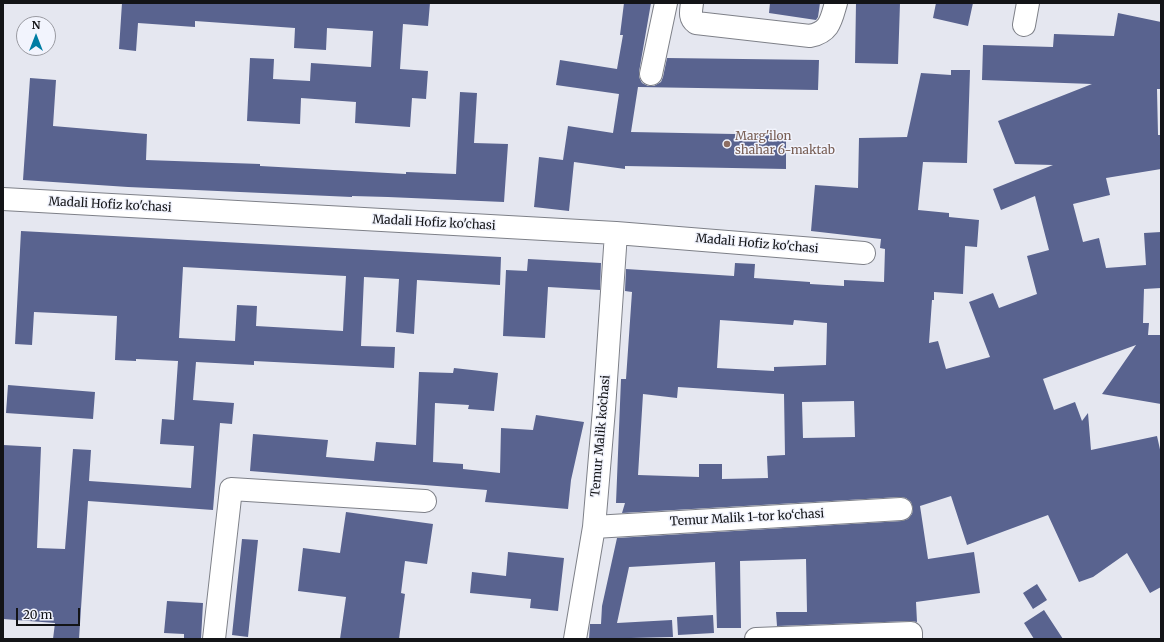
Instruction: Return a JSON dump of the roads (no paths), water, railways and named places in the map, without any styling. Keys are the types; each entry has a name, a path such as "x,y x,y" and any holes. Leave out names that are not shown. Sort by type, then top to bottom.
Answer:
{"street":[{"path":"651,74 666,3"},
{"path":"692,3 692,20 696,23 810,36 822,32 829,26 836,3"},
{"path":"1024,25 1028,3"},
{"name":"Madali Hofiz ko'chasi","path":"3,199 616,233 864,253"},
{"name":"Temur Malik koʻchasi","path":"575,639 594,527 616,233"},
{"path":"214,639 231,489 425,501"},
{"name":"Temur Malik 1-tor ko‘chasi","path":"594,527 901,509"},
{"path":"756,639 911,634 911,639"}],"place":[{"name":"Marg'ilon shahar 6-maktab","path":"727,144"}]}
